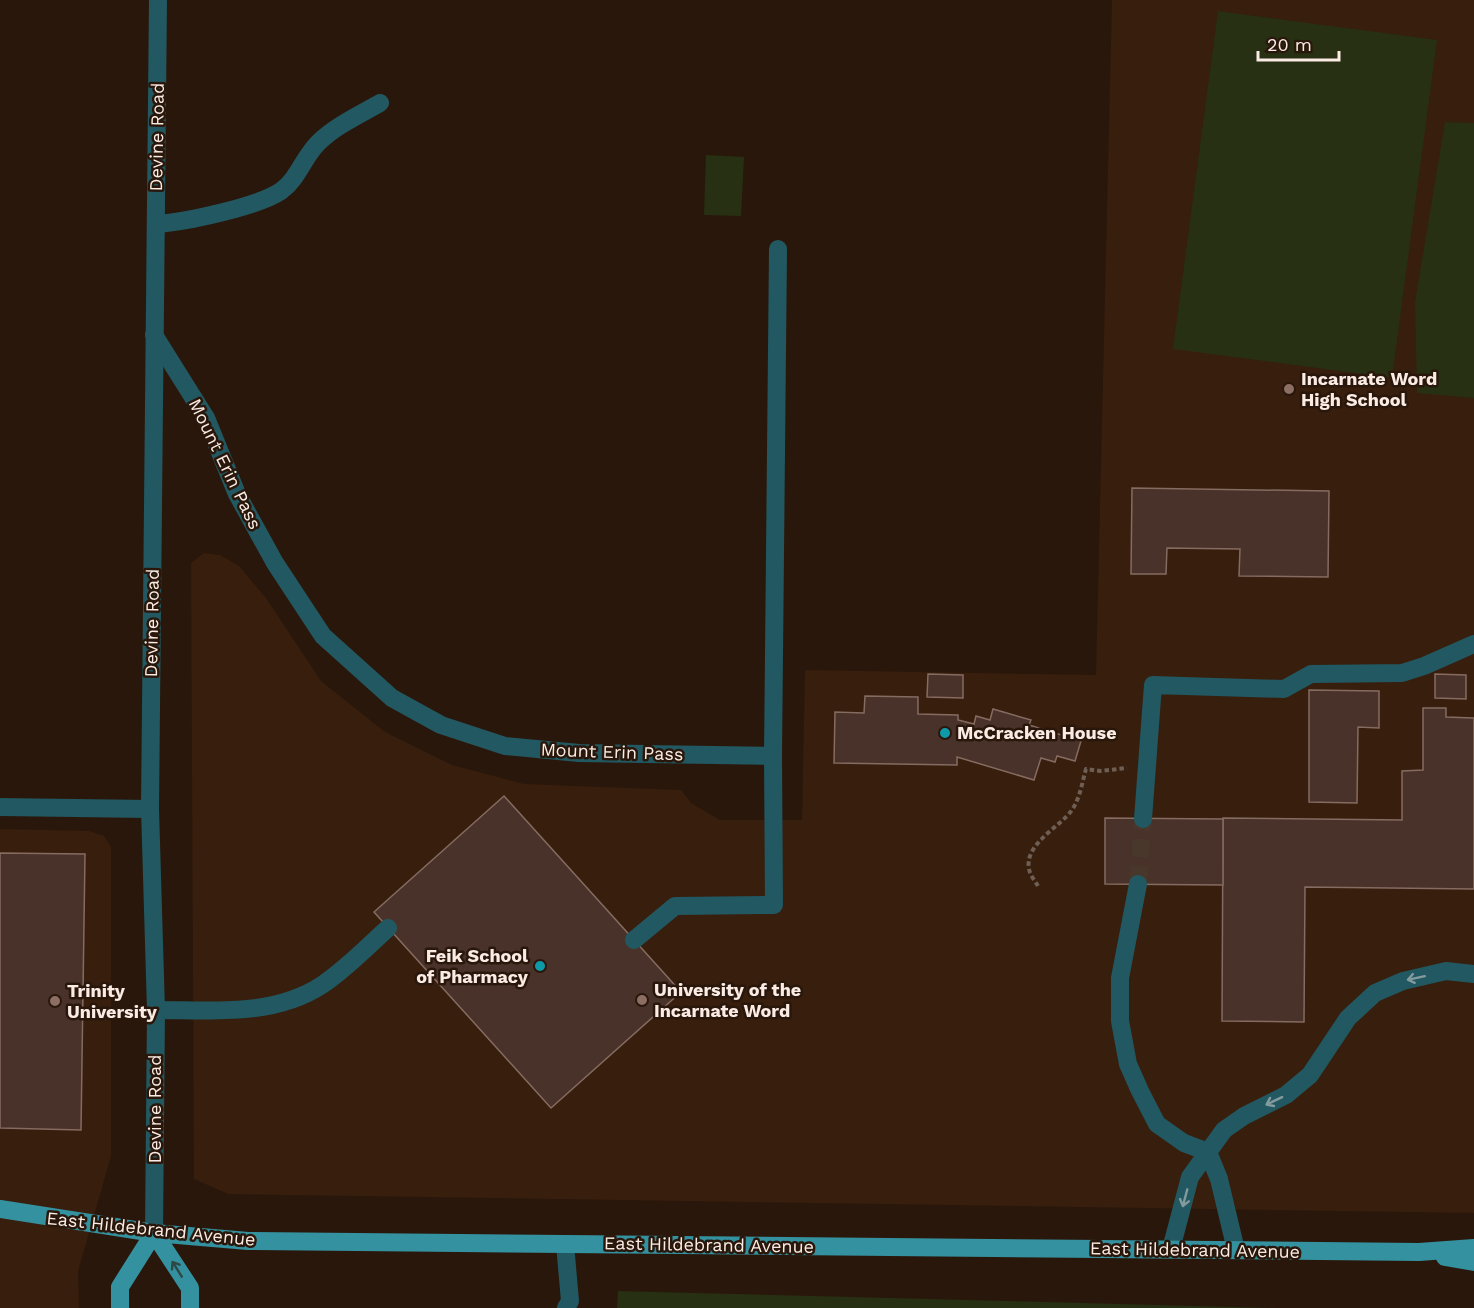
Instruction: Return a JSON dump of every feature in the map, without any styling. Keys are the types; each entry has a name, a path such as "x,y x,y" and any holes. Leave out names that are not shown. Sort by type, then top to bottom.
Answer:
{"main road":[{"name":"East Hildebrand Avenue","path":"0,1209 154,1233 248,1241 1419,1252 1474,1248"},
{"path":"120,1308 120,1287 154,1233 190,1288 190,1308"},
{"name":"East Hildebrand Avenue","path":"1419,1252 1474,1262"}],"street":[{"name":"Devine Road","path":"154,1233 156,1010 150,809 154,335 160,5"},
{"path":"156,224 224,211 272,196 295,178 317,144 333,131 380,103"},
{"path":"634,940 675,906 774,905 773,756 778,249"},
{"name":"Mount Erin Pass","path":"154,335 206,418 237,494 274,563 323,636 392,698 441,725 505,746 579,753 773,756"},
{"path":"1143,819 1153,686 1284,689 1311,674 1402,673 1474,644"},
{"path":"0,807 150,809"},
{"path":"1138,884 1120,978 1120,1021 1128,1064 1157,1124 1184,1143 1209,1152 1219,1179 1236,1250"},
{"path":"156,1010 259,1009 291,1001 330,979 388,928"},
{"path":"1171,1249 1190,1177 1224,1130 1244,1116 1286,1095 1310,1075 1348,1018 1375,993 1403,981 1446,971 1474,974"},
{"path":"566,1244 570,1301 566,1308"}],"path":[{"path":"1038,886 1029,870 1030,855 1048,832 1070,812 1079,796 1086,770 1100,771 1147,766"}],"shaded area":[{"path":"1112,0 1474,0 1474,1213 228,1194 194,1179 191,563 204,553 220,555 239,566 266,598 321,681 385,732 452,765 524,784 681,790 691,803 720,820 802,820 805,670 1096,675"},
{"name":"Trinity University","path":"0,829 89,831 104,836 111,847 111,1156 78,1271 79,1308 0,1308"}],"green space":[{"path":"1218,11 1437,40 1392,378 1173,349"},
{"path":"1445,122 1474,123 1474,398 1417,393 1415,302"},
{"path":"706,155 744,157 741,216 704,215"},
{"path":"618,1291 1276,1308 617,1308"}],"building":[{"path":"1132,488 1329,491 1328,577 1239,576 1240,549 1167,548 1166,574 1131,574"},
{"path":"928,674 963,675 963,698 927,697"},
{"path":"1435,674 1466,675 1466,699 1435,698"},
{"path":"1309,690 1379,691 1379,728 1358,727 1357,803 1309,802"},
{"name":"McCracken House","path":"865,696 918,697 918,714 958,715 958,720 974,724 976,716 990,720 993,709 1031,720 1029,725 1081,741 1075,761 1057,756 1055,762 1041,758 1034,780 957,757 957,765 834,763 835,712 864,713"},
{"path":"1423,708 1446,708 1446,717 1474,718 1474,889 1305,887 1304,1022 1222,1021 1223,818 1402,820 1402,771 1423,770"},
{"name":"Feik School of Pharmacy","path":"504,796 681,992 551,1108 374,912"},
{"path":"1105,818 1223,819 1223,885 1105,884"},
{"path":"0,853 85,854 81,1130 0,1128"}],"tunnel":[{"path":"1138,884 1143,819"}],"place":[{"name":"Incarnate Word High School","path":"1289,389"},
{"name":"McCracken House","path":"945,733"},
{"name":"Feik School of Pharmacy","path":"540,966"},
{"name":"University of the Incarnate Word","path":"642,1000"},
{"name":"Trinity University","path":"55,1001"}]}
